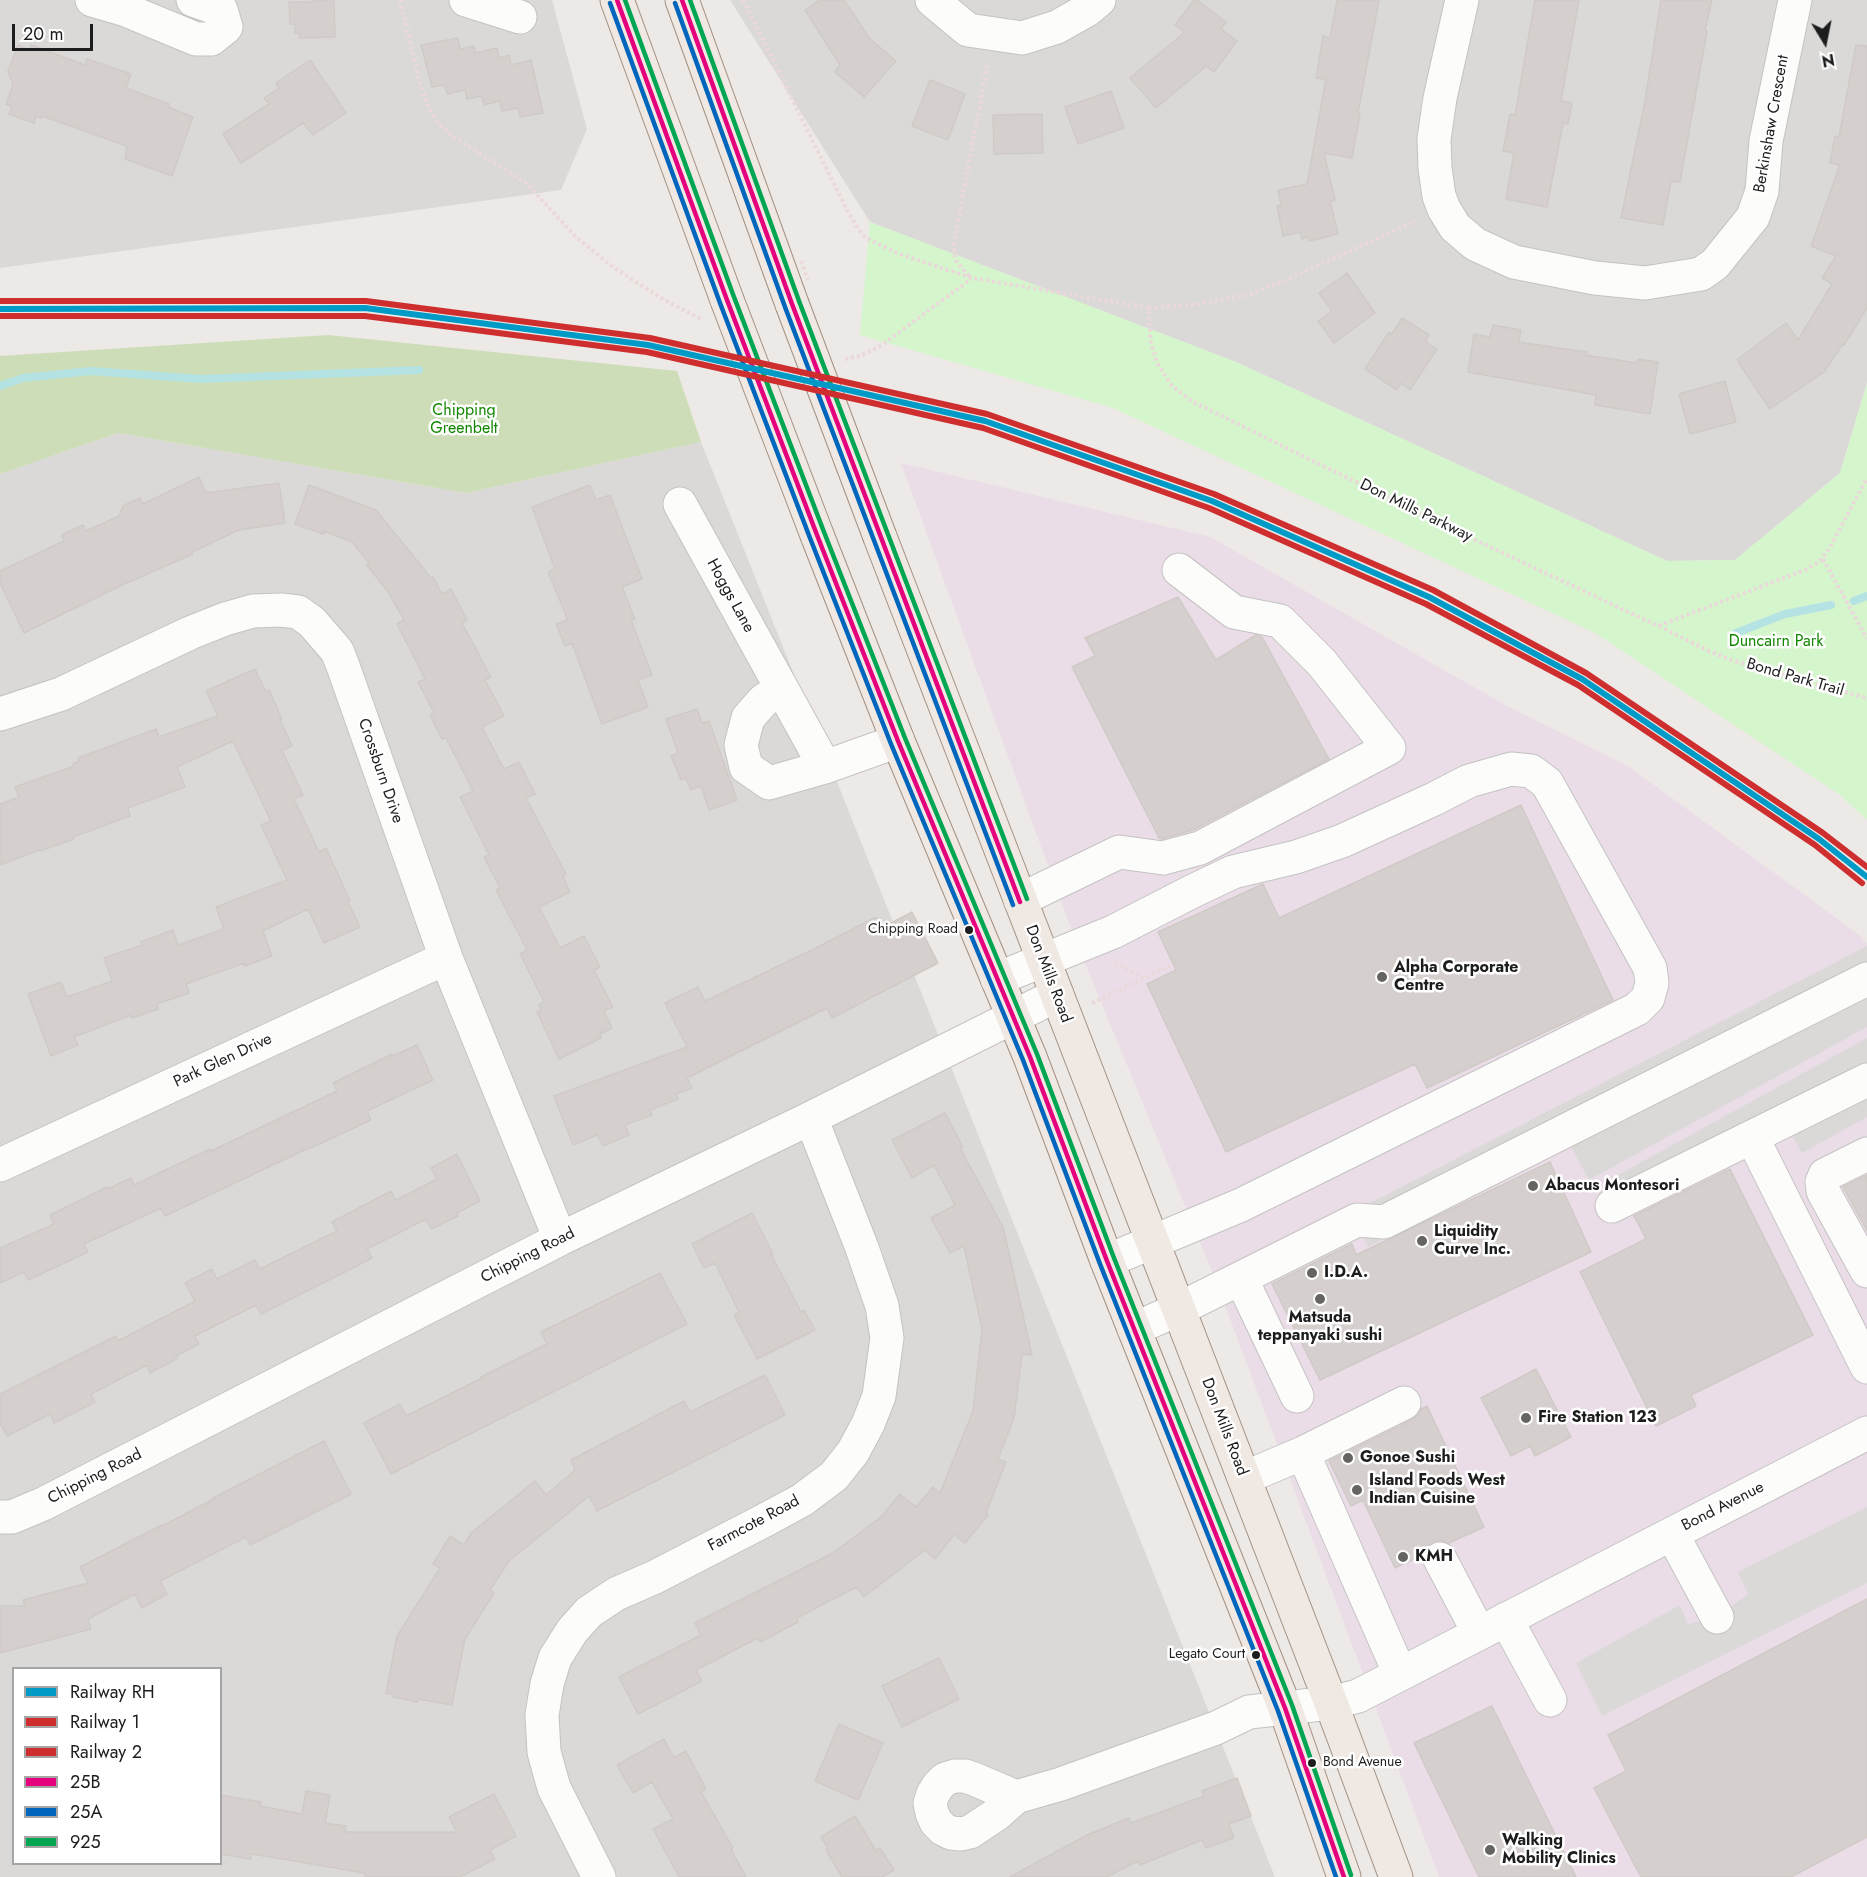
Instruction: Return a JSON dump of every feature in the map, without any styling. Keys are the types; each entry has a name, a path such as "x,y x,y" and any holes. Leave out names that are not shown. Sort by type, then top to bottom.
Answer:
{"main road":[{"path":"617,0 727,300 817,535 898,741 1013,1017 1107,1261 1285,1708 1344,1877"},
{"name":"Don Mills Road","path":"682,0 792,304 880,537 1331,1702 1396,1877"}],"street":[{"path":"92,0 131,5 196,39 211,39 226,27 221,10 194,0"},
{"path":"466,0 520,17"},
{"path":"932,0 968,30 1023,38 1057,27 1087,10 1099,0"},
{"name":"Berkinshaw Crescent","path":"1462,0 1440,98 1434,140 1439,196 1455,227 1475,244 1514,262 1595,278 1645,283 1701,274 1715,264 1753,217 1762,191 1766,141 1795,0"},
{"name":"Hoggs Lane","path":"680,504 780,689 825,766"},
{"path":"1020,900 1119,852 1163,858 1200,848 1389,748 1322,663 1280,621 1234,612 1179,570"},
{"name":"Crossburn Drive","path":"0,714 61,694 190,633 253,610 298,612 312,622 337,651 446,958 560,1239"},
{"path":"780,689 763,701 748,718 741,745 746,767 769,783 898,741"},
{"path":"997,979 1113,932 1233,872 1296,857 1341,841 1468,781 1511,769 1531,771 1547,783 1650,968 1652,983 1648,998 1637,1009 1240,1205 1107,1261"},
{"name":"Park Glen Drive","path":"0,1165 446,958"},
{"path":"1134,1329 1357,1220 1384,1222 1867,979"},
{"name":"Chipping Road","path":"0,1517 12,1517 43,1504 560,1239 811,1118 1057,995"},
{"path":"1612,1206 1867,1080"},
{"name":"Farmcote Road","path":"599,1877 554,1788 544,1752 542,1715 547,1684 555,1658 572,1631 589,1612 616,1594 655,1577 802,1500 834,1476 853,1452 868,1424 879,1396 886,1338 882,1306 811,1118"},
{"path":"1752,1137 1867,1367"},
{"path":"1867,1154 1825,1174 1822,1182 1823,1191 1867,1271"},
{"path":"1241,1278 1297,1396"},
{"path":"1244,1478 1303,1453 1404,1403"},
{"name":"Bond Avenue","path":"1285,1708 1358,1696 1672,1534 1865,1438"},
{"path":"1303,1453 1400,1674"},
{"path":"1672,1534 1717,1617"},
{"path":"1440,1559 1550,1700"},
{"path":"1016,1797 1061,1784 1216,1728 1249,1712 1285,1708"}],"path":[{"path":"400,0 420,83 430,110 438,122 455,138 515,175 534,192"},
{"path":"743,0 846,208 864,236 899,254 972,278 1149,308 1200,304 1247,295 1286,280 1444,209"},
{"path":"972,278 957,262 954,243 993,34"},
{"name":"Don Mills Parkway","path":"1149,308 1150,339 1157,363 1172,386 1193,402 1454,530 1658,626"},
{"path":"1658,626 1804,570 1823,559 1867,478"},
{"path":"1823,559 1867,639"},
{"name":"Bond Park Trail","path":"1658,626 1731,660 1867,698"},
{"path":"1088,1005 1173,964"}],"shaded area":[{"path":"0,0 552,0 587,129 561,190 0,268"},
{"path":"730,0 1867,0 1867,383 1840,473 1735,560 1667,561 1236,362 870,222"},
{"path":"118,433 466,493 701,442 1275,1877 0,1877 0,474"},
{"path":"901,463 1210,537 1509,707 1628,766 1858,934 1867,944 1867,1877 1439,1877 1214,1276 1073,934"},
{"path":"1867,946 1867,1027 1589,1180 1569,1143 1368,1247 1351,1213"},
{"path":"1867,1038 1867,1117 1802,1153 1779,1112 1618,1201 1607,1181"},
{"path":"1867,1507 1867,1583 1602,1716 1576,1663 1680,1605 1688,1624 1717,1617 1748,1594 1738,1572"}],"green space":[{"name":"Duncairn Park","path":"870,222 1236,362 1667,561 1735,560 1840,473 1867,383 1867,820 1840,795 1595,633 1113,408 860,335"},
{"name":"Chipping Greenbelt","path":"328,335 677,371 701,442 466,493 118,433 0,474 0,356"}],"building":[{"path":"312,0 334,0 335,37 300,38 299,33 295,33 295,24 290,24 289,2 312,2"},
{"path":"820,0 844,0 870,39 896,61 864,97 835,72 840,65 805,10"},
{"path":"1194,0 1226,22 1221,29 1237,41 1214,72 1206,66 1156,108 1130,78 1185,32 1175,25"},
{"path":"1337,0 1379,0 1352,158 1324,153 1335,200 1330,201 1338,234 1309,241 1308,237 1302,239 1300,232 1283,236 1277,206 1281,205 1278,190 1307,184 1326,79 1316,78 1323,36 1330,38"},
{"path":"1535,0 1579,0 1561,101 1572,103 1568,124 1563,123 1547,207 1506,199 1514,153 1503,151 1510,114 1515,115"},
{"path":"1661,0 1712,0 1680,182 1671,181 1663,225 1621,218 1645,101"},
{"path":"458,38 460,49 474,46 475,53 497,48 499,58 509,55 511,65 531,60 543,113 520,117 518,108 502,111 500,101 484,105 482,96 467,99 465,90 447,94 445,85 432,87 421,45"},
{"path":"18,45 29,50 31,45 85,65 87,59 131,74 126,88 169,104 168,107 193,117 172,176 125,159 127,146 42,116 41,118 36,116 34,123 9,114 12,107 6,104 13,85 8,71"},
{"path":"1856,45 1867,46 1867,308 1824,372 1770,409 1738,359 1786,323 1798,340 1832,284 1822,278 1836,256 1811,246 1840,165 1830,163 1835,136 1839,137"},
{"path":"310,60 346,113 313,135 303,123 241,163 223,134 269,104 264,98 279,88 276,83"},
{"path":"930,80 965,94 948,140 912,126"},
{"path":"1111,91 1124,128 1078,144 1065,107"},
{"path":"1042,114 1043,153 994,154 993,115"},
{"path":"1347,273 1375,313 1334,343 1318,321 1332,311 1319,293"},
{"path":"1402,318 1429,335 1425,341 1437,349 1410,390 1401,383 1397,390 1365,369 1389,332 1391,335"},
{"path":"1493,325 1521,330 1519,342 1586,352 1586,355 1637,363 1638,359 1658,362 1650,414 1595,405 1596,395 1468,372 1474,334 1490,337"},
{"path":"1725,381 1736,422 1690,434 1679,394"},
{"path":"199,477 206,493 279,483 285,523 239,530 24,633 0,583 0,571 64,541 62,535 83,525 86,531 119,516 123,506 140,498 143,504"},
{"path":"309,485 376,510 431,578 433,577 442,594 451,589 467,620 462,623 491,677 485,680 504,716 482,727 504,769 519,762 535,794 526,798 566,874 563,876 570,892 539,907 560,948 584,936 600,967 594,970 613,1007 604,1011 612,1028 600,1034 601,1038 559,1059 537,1012 541,1010 539,1005 544,1002 520,954 527,950 496,890 500,888 484,857 489,855 460,797 473,791 446,738 442,739 430,715 434,713 418,682 425,679 397,624 404,620 388,592 367,565 369,563 352,542 324,531 323,534 295,524"},
{"path":"590,485 596,500 610,495 642,579 622,587 635,619 631,620 652,675 638,680 648,707 602,724 572,643 565,646 556,624 568,620 548,572 555,569 532,507"},
{"path":"1178,597 1216,660 1256,635 1262,637 1329,759 1193,830 1162,839 1159,838 1072,667 1095,656 1085,638"},
{"path":"255,669 266,692 269,690 292,746 282,750 303,795 294,799 319,852 326,848 360,927 324,943 308,909 263,931 272,956 245,966 244,963 186,984 189,993 157,1004 158,1009 132,1018 131,1015 74,1037 78,1045 51,1056 28,994 61,982 67,997 112,981 104,958 142,945 141,942 173,930 178,945 224,929 216,907 287,880 261,825 271,821 233,741 177,767 185,787 128,808 130,816 0,865 0,804 19,797 15,787 74,766 73,764 79,761 78,758 156,729 159,737 218,716 206,691"},
{"path":"697,709 702,723 709,721 737,800 709,810 701,786 691,790 686,778 681,780 671,756 678,753 666,719"},
{"name":"Alpha Corporate Centre","path":"1521,805 1613,1000 1427,1088 1415,1064 1226,1152 1147,984 1176,970 1158,932 1263,884 1279,918"},
{"path":"912,912 938,963 832,1018 827,1008 687,1078 692,1088 676,1094 678,1099 650,1110 652,1115 625,1125 629,1135 603,1146 597,1135 573,1145 554,1096 687,1047 665,1003 698,987 705,1001 876,917 880,929"},
{"path":"417,1045 433,1080 367,1111 371,1120 165,1216 161,1208 84,1244 88,1252 28,1280 24,1272 0,1283 0,1248 54,1224 50,1215 107,1187 108,1189 131,1178 134,1185 210,1149 211,1151 337,1091 333,1083 392,1054 393,1056"},
{"path":"945,1113 963,1147 960,1148 1003,1227 1032,1355 1022,1354 1014,1418 998,1459 1006,1462 986,1513 988,1515 965,1543 954,1535 935,1559 925,1550 864,1597 856,1587 797,1618 798,1622 760,1642 758,1638 696,1670 702,1681 638,1714 619,1677 701,1635 695,1623 833,1553 881,1517 900,1494 916,1507 933,1487 940,1493 973,1411 982,1329 964,1246 950,1253 931,1218 955,1205 934,1165 912,1178 892,1140"},
{"path":"457,1154 480,1201 457,1213 458,1216 431,1229 426,1219 367,1249 372,1258 339,1275 261,1314 256,1305 195,1336 199,1344 176,1356 178,1358 150,1373 147,1365 91,1394 95,1402 54,1423 50,1414 7,1436 0,1423 0,1394 116,1336 118,1341 195,1301 185,1283 212,1269 217,1279 255,1260 260,1269 337,1231 332,1222 391,1191 396,1200 437,1179 431,1168"},
{"path":"1550,1162 1591,1252 1320,1380 1272,1284 1352,1244 1356,1255"},
{"path":"1730,1169 1813,1335 1691,1395 1696,1406 1656,1426 1580,1272 1646,1239 1634,1216"},
{"path":"1867,1175 1867,1231 1843,1187"},
{"path":"752,1213 801,1312 804,1310 815,1330 757,1359 734,1315 739,1312 715,1263 704,1268 692,1244"},
{"path":"660,1273 687,1324 391,1474 364,1423 400,1404 406,1416 482,1378 547,1344 541,1332"},
{"name":"Fire Station 123","path":"1536,1369 1571,1437 1535,1456 1530,1446 1511,1456 1481,1398"},
{"path":"765,1375 785,1415 597,1511 589,1496 509,1561 490,1590 494,1593 465,1639 452,1705 418,1699 418,1702 393,1697 394,1695 386,1693 397,1636 440,1568 433,1564 450,1536 464,1545 471,1533 535,1481 546,1495 575,1470 571,1460 684,1401 690,1412"},
{"path":"1427,1406 1484,1527 1449,1543 1440,1540 1432,1542 1422,1555 1395,1568 1363,1500 1351,1506 1329,1461 1412,1420 1421,1409"},
{"path":"324,1441 351,1494 250,1545 246,1537 160,1581 167,1594 142,1608 135,1594 88,1619 91,1629 0,1653 0,1606 25,1606 23,1600 88,1583 80,1567"},
{"path":"1867,1599 1867,1837 1791,1877 1641,1877 1594,1788 1626,1771 1608,1735"},
{"path":"939,1658 959,1699 902,1727 882,1686"},
{"path":"1492,1706 1576,1877 1479,1877 1414,1743"},
{"path":"839,1724 883,1743 858,1800 815,1781"},
{"path":"664,1739 674,1758 686,1751 706,1789 701,1792 733,1848 731,1849 746,1877 679,1877 653,1829 673,1819 652,1782 633,1793 617,1765"},
{"path":"1237,1778 1251,1816 1229,1824 1234,1838 1206,1848 1202,1840 1140,1865 1138,1861 1107,1877 1010,1877 1087,1835 1129,1818 1131,1823 1204,1796 1202,1791"},
{"path":"306,1791 330,1795 325,1823 346,1826 345,1832 457,1832 449,1817 494,1794 516,1836 490,1850 495,1859 460,1877 365,1877 365,1873 252,1854 251,1859 222,1854 222,1795 261,1802 260,1806 302,1814"},
{"path":"855,1816 876,1851 880,1848 894,1870 882,1877 842,1877 826,1850 828,1848 821,1837"}],"waterway":[{"path":"0,386 23,378 91,371 201,379 419,370"},
{"path":"1854,601 1867,596"},
{"path":"1736,633 1785,614 1831,605"}],"rail line":[{"name":"2","path":"0,301 366,301 650,338 987,414 1214,494 1433,590 1586,673 1823,833 1867,867"},
{"name":"RH","path":"0,309 365,308 648,345 985,421 1212,501 1429,597 1582,679 1819,839 1867,877"},
{"name":"1","path":"0,316 365,316 647,352 983,428 1209,508 1426,604 1578,685 1815,845 1862,883"}],"transit line":[{"name":"25B","path":"617,0 727,300 817,535 898,741 1030,1057 1107,1261 1285,1708 1344,1877"},
{"name":"925","path":"625,0 734,297 824,532 905,738 1037,1054 1114,1258 1292,1705 1351,1875"},
{"name":"25B","path":"682,0 792,304 1020,902"},
{"name":"925","path":"690,0 799,301 1027,899"},
{"name":"25A","path":"610,3 720,303 810,538 891,744 1023,1060 1100,1264 1278,1711 1336,1877"},
{"name":"25A","path":"675,3 785,307 1013,905"}],"place":[{"name":"Chipping Road","path":"969,930"},
{"name":"Alpha Corporate Centre","path":"1382,977"},
{"name":"Abacus Montesori","path":"1533,1186"},
{"name":"Liquidity Curve Inc.","path":"1422,1241"},
{"name":"I.D.A.","path":"1312,1273"},
{"name":"Matsuda teppanyaki sushi","path":"1320,1299"},
{"name":"Fire Station 123","path":"1526,1418"},
{"name":"Gonoe Sushi","path":"1348,1458"},
{"name":"Island Foods West Indian Cuisine","path":"1357,1490"},
{"name":"KMH","path":"1403,1557"},
{"name":"Legato Court","path":"1256,1655"},
{"name":"Bond Avenue","path":"1312,1763"},
{"name":"Walking Mobility Clinics","path":"1490,1850"}]}
